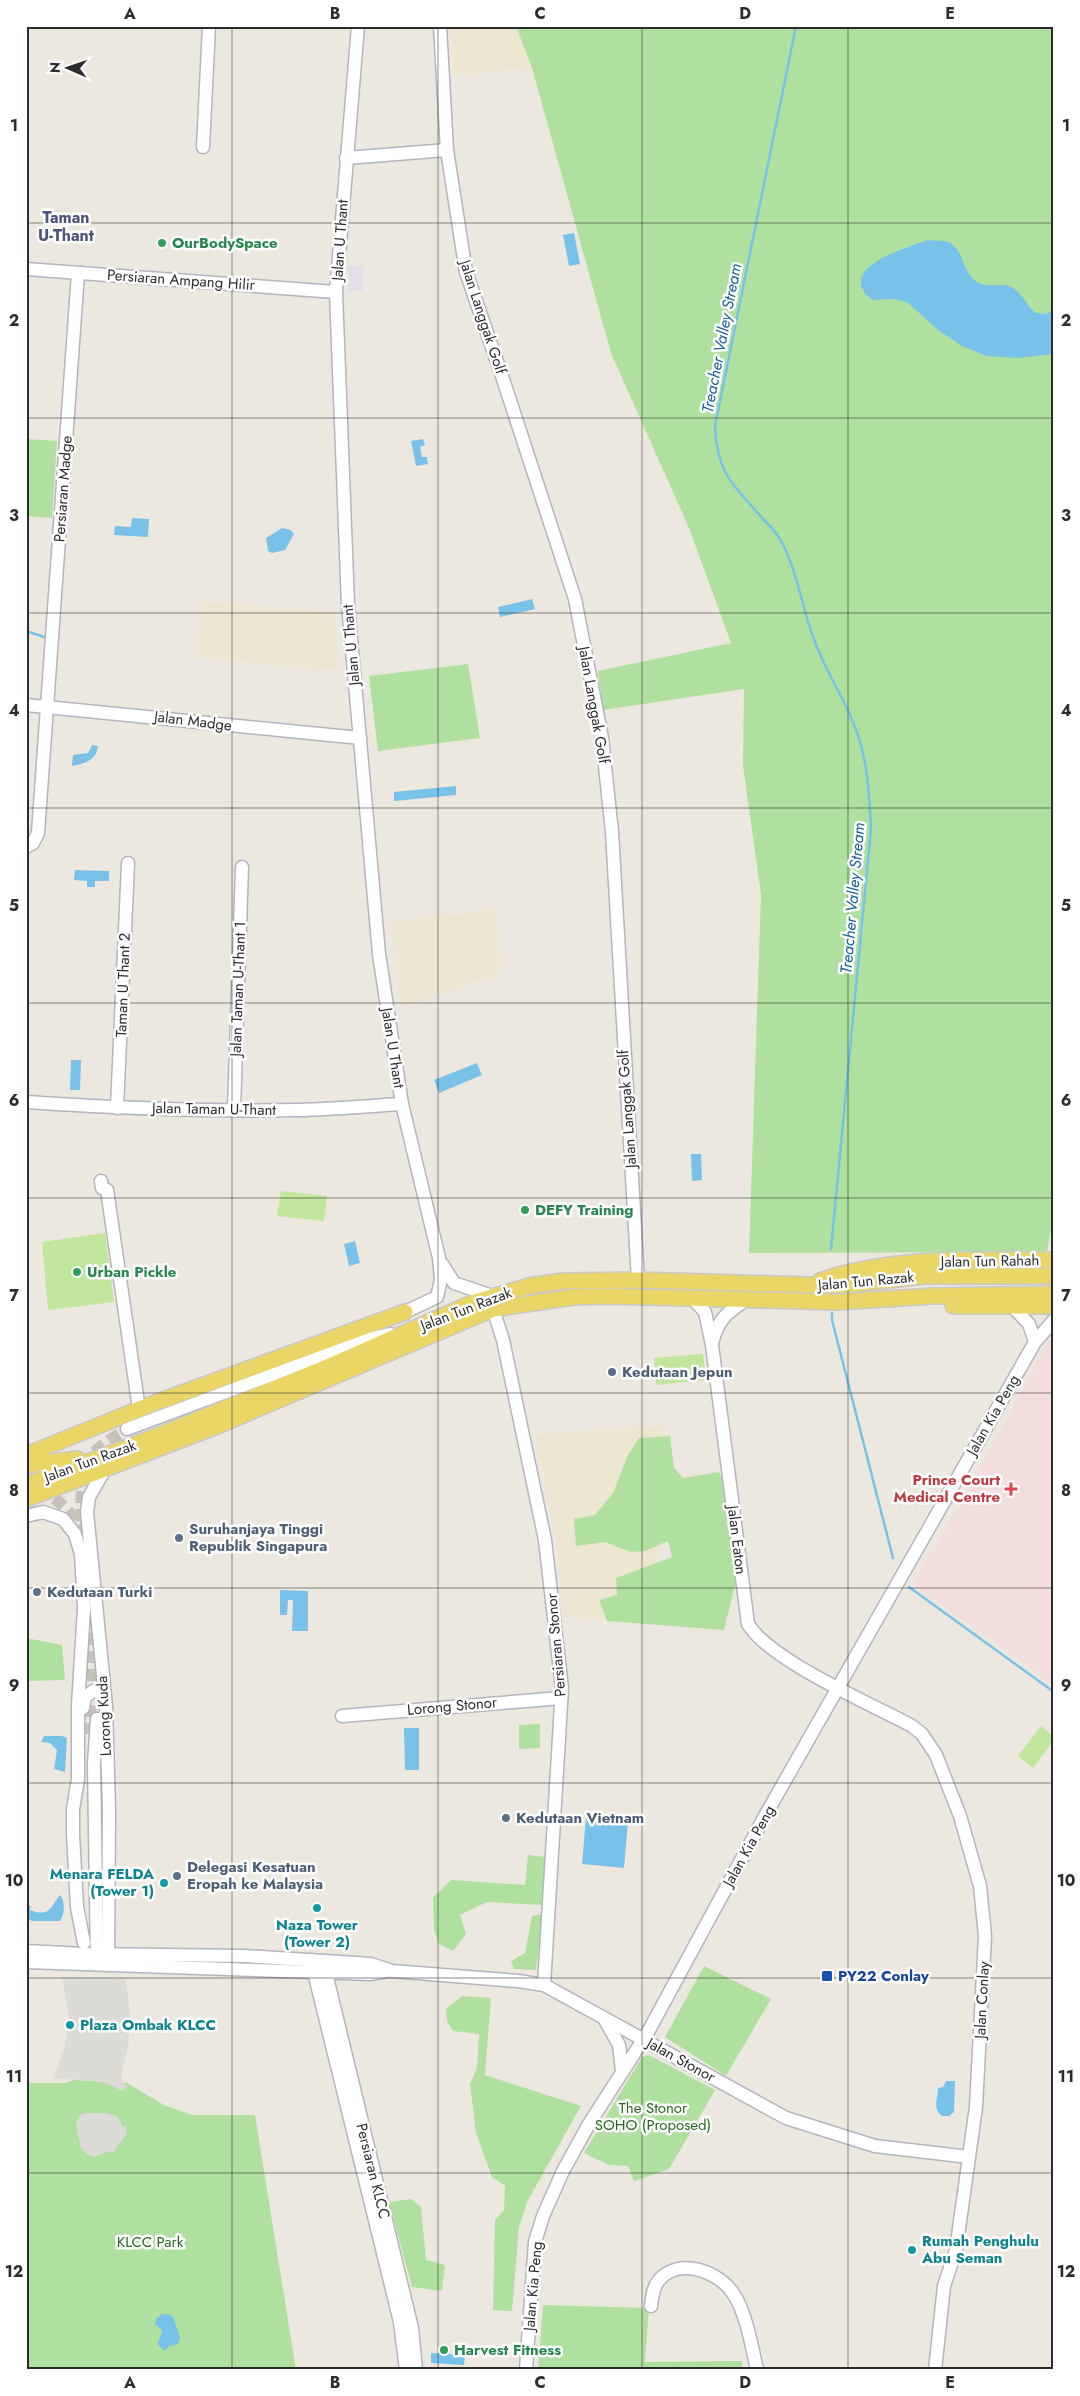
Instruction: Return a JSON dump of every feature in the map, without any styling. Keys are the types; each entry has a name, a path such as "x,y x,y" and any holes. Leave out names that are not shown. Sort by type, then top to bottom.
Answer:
{"main road":[{"name":"Jalan Tun Rahah","path":"924,1269 1054,1260"},
{"path":"924,1269 938,1270 954,1267 1054,1268"},
{"name":"Jalan Tun Razak","path":"26,1485 119,1451 417,1328 492,1302 564,1281 638,1280 846,1285 924,1269 1054,1276"},
{"name":"Jalan Tun Razak","path":"26,1499 104,1471 217,1426 492,1302 573,1297 691,1297 856,1302 933,1296 1054,1294"},
{"path":"856,1302 952,1306 1054,1306"},
{"name":"Jalan Tun Razak","path":"26,1455 139,1410 405,1312"},
{"path":"26,1465 52,1463 119,1451"}],"street":[{"path":"203,147 209,26"},
{"name":"Jalan U Thant","path":"358,26 336,292 348,605 379,954 402,1104 442,1280 439,1294 432,1301 405,1312"},
{"name":"Jalan Langgak Golf","path":"440,26 447,150 466,272 575,599 599,720 612,832 621,1022 638,1280"},
{"path":"346,158 447,150"},
{"name":"Persiaran Ampang Hilir","path":"26,269 336,292"},
{"name":"Persiaran Madge","path":"26,847 33,843 38,833 78,273"},
{"name":"Jalan Madge","path":"26,705 143,715 175,721 360,738"},
{"name":"Taman U Thant 2","path":"117,1108 128,863"},
{"name":"Jalan Taman U-Thant 1","path":"234,1110 242,867"},
{"name":"Jalan Taman U-Thant","path":"26,1102 117,1108 234,1110 300,1110 402,1104"},
{"path":"101,1180 102,1188 107,1190 139,1410"},
{"name":"Jalan U Thant","path":"438,1258 454,1283 492,1302"},
{"name":"Jalan Eaton","path":"691,1297 705,1312 712,1345 748,1624 770,1646 795,1664 838,1688"},
{"name":"Jalan Eaton","path":"712,1345 718,1324 747,1299"},
{"name":"Persiaran Stonor","path":"492,1302 502,1340 545,1540 556,1619 561,1698 544,1985"},
{"path":"1012,1306 1029,1324 1034,1342"},
{"name":"Jalan Kia Peng","path":"526,2370 536,2242 543,2216 563,2171 584,2132 643,2039 766,1814 1034,1342 1054,1320"},
{"path":"127,1430 368,1340 417,1328"},
{"name":"Lorong Kuda","path":"95,1957 109,1810 106,1706 88,1512 89,1497 104,1471"},
{"name":"Lorong Kuda","path":"26,1516 43,1512 55,1514 70,1525 79,1543 84,1609 78,1723 78,1779 73,1809 73,1835 77,1907 95,1957"},
{"name":"Jalan Conlay","path":"838,1688 912,1726 930,1744 936,1754 960,1816 969,1853 974,1860 981,1898 985,1957 976,2100 956,2250 944,2286 935,2370"},
{"path":"78,1723 83,1714 83,1702 88,1693 93,1691 100,1692 106,1706"},
{"name":"Lorong Stonor","path":"342,1716 561,1698"},
{"path":"95,1957 94,1764 97,1719"},
{"name":"Lorong Kuda","path":"91,1765 91,1803 88,1830 88,1910 95,1957"},
{"path":"26,1951 292,1970 318,1966"},
{"path":"26,1962 95,1957 244,1956 318,1966"},
{"name":"Jalan Stonor","path":"318,1966 369,1974 392,1971 518,1981 544,1985 786,2118 875,2146 969,2157"},
{"name":"Persiaran KLCC","path":"318,1966 321,2004"},
{"name":"Persiaran KLCC","path":"318,1966 375,2197 412,2328 416,2370"},
{"name":"Persiaran KLCC","path":"292,1970 308,1982 321,2004 350,2095"},
{"path":"603,2018 619,2045 622,2071"},
{"name":"Persiaran KLCC","path":"375,2197 402,2328 406,2370"},
{"path":"651,2306 653,2291 659,2281 668,2273 682,2269 697,2269 711,2274 723,2282 733,2293 739,2304 757,2370"}],"shaded area":[{"path":"451,26 516,26 532,68 454,76"},
{"path":"348,266 363,266 363,291 348,291"},
{"path":"203,601 334,613 338,671 198,658"},
{"path":"498,909 500,974 400,1007 393,921"},
{"name":"Prince Court Medical Centre","path":"1054,1330 1054,1687 1017,1658 912,1584 994,1443"},
{"path":"664,1425 670,1508 642,1621 564,1617 556,1537 535,1434"},
{"path":"62,1978 126,1979 130,2016 128,2048 121,2074 122,2081 127,2087 123,2091 105,2083 87,2080 53,2079 64,2049 69,2019"},
{"path":"85,2113 106,2113 117,2116 123,2127 126,2126 126,2134 113,2153 110,2151 93,2157 81,2148 76,2124 80,2115"}],"green space":[{"path":"516,26 1054,26 1054,1214 1047,1252 749,1253 761,894 743,766 744,689 603,710 598,671 731,643 689,528 611,353 532,68"},
{"path":"26,439 57,441 52,518 26,516"},
{"path":"468,664 480,738 378,751 369,676"},
{"path":"281,1191 327,1196 324,1221 277,1216"},
{"name":"Urban Pickle","path":"105,1233 114,1302 48,1310 42,1242"},
{"path":"703,1354 706,1380 656,1385 654,1358"},
{"path":"670,1436 674,1468 683,1478 719,1472 727,1491 737,1577 724,1630 607,1621 599,1600 617,1595 616,1578 672,1557 668,1541 645,1551 631,1552 605,1542 576,1546 574,1519 595,1515 613,1493 627,1457 639,1438"},
{"path":"26,1638 62,1645 65,1680 28,1681"},
{"path":"540,1724 540,1748 519,1749 519,1725"},
{"path":"1041,1726 1054,1737 1054,1740 1033,1768 1018,1756"},
{"path":"528,1855 546,1857 542,1905 487,1902 460,1915 466,1934 453,1951 439,1944 434,1930 433,1898 451,1880 525,1885"},
{"path":"542,1914 536,1970 514,1969 511,1961 525,1953 532,1916"},
{"path":"704,1966 771,1999 726,2076 665,2037"},
{"path":"462,1996 491,1998 485,2075 581,2106 527,2202 519,2227 512,2311 493,2310 495,2220 504,2210 505,2186 492,2177 476,2133 470,2084 477,2068 479,2034 453,2031 447,2021 446,2009"},
{"name":"The Stonor SOHO (Proposed)","path":"649,2055 715,2090 669,2169 634,2181 628,2166 609,2165 584,2153 642,2057"},
{"name":"KLCC Park","path":"74,2080 127,2083 164,2105 192,2115 255,2115 296,2370 26,2370 26,2083 65,2083"},
{"path":"411,2199 421,2207 426,2260 445,2265 442,2291 412,2287 389,2202"},
{"path":"543,2305 649,2308 645,2362 742,2361 742,2370 538,2370"}],"water":[{"path":"574,233 580,264 569,266 563,235"},
{"path":"928,240 946,241 953,245 968,273 977,282 987,285 1011,287 1035,313 1047,314 1054,309 1054,354 1019,358 986,356 962,346 938,330 907,302 893,299 872,300 862,289 861,278 867,269 891,254"},
{"path":"423,439 425,445 420,447 422,457 427,457 428,464 416,466 411,441"},
{"path":"132,518 149,519 148,537 114,535 115,526 131,527"},
{"path":"282,528 291,530 294,534 285,550 272,553 268,551 266,538"},
{"path":"532,599 535,609 500,617 498,607"},
{"path":"92,745 98,746 95,755 89,761 72,766 73,755 88,753"},
{"path":"456,786 456,795 394,801 394,792"},
{"path":"75,870 109,871 109,881 95,881 95,887 87,887 87,881 74,880"},
{"path":"71,1060 81,1060 80,1090 70,1090"},
{"path":"477,1063 482,1075 439,1093 434,1080"},
{"path":"691,1154 701,1154 702,1180 692,1181"},
{"path":"355,1241 360,1263 349,1266 344,1244"},
{"path":"280,1590 308,1591 308,1631 292,1631 293,1600 288,1600 287,1615 280,1615"},
{"path":"404,1728 419,1728 419,1770 405,1770"},
{"path":"44,1736 62,1736 67,1738 65,1772 54,1769 57,1750 50,1743 41,1742"},
{"path":"586,1818 628,1822 624,1868 582,1864"},
{"path":"60,1895 64,1908 60,1921 32,1921 26,1918 26,1906 31,1906 30,1910 46,1912"},
{"path":"946,2081 955,2081 954,2112 949,2116 942,2116 936,2107 938,2088 943,2087"},
{"path":"162,2314 168,2314 173,2317 180,2337 178,2344 169,2346 165,2351 157,2344 162,2333 161,2329 155,2324 156,2319"},
{"path":"431,2353 465,2355 464,2365 431,2363"}],"waterway":[{"name":"Treacher Valley Stream","path":"796,26 715,426 719,456 728,478 780,539 786,551 818,650 850,714 859,737 867,776 871,829 831,1249"},
{"path":"26,631 44,637"},
{"name":"Treacher Valley Stream","path":"832,1313 832,1320 893,1558"},
{"name":"Treacher Valley Stream","path":"909,1587 1054,1692"}],"tunnel":[{"path":"84,1557 81,1506 86,1467 90,1458 97,1450 127,1429"},
{"path":"38,1491 53,1497 59,1502 73,1519 81,1533"},
{"path":"89,1597 91,1734"}],"place":[{"name":"OurBodySpace","path":"162,243"},
{"name":"DEFY Training","path":"525,1210"},
{"name":"Urban Pickle","path":"77,1272"},
{"name":"Kedutaan Jepun","path":"612,1372"},
{"name":"Prince Court Medical Centre","path":"1011,1489"},
{"name":"Suruhanjaya Tinggi Republik Singapura","path":"179,1538"},
{"name":"Kedutaan Turki","path":"37,1592"},
{"name":"Kedutaan Vietnam","path":"506,1818"},
{"name":"Delegasi Kesatuan Eropah ke Malaysia","path":"177,1876"},
{"name":"Menara FELDA (Tower 1)","path":"164,1883"},
{"name":"Naza Tower (Tower 2)","path":"317,1908"},
{"name":"PY22 Conlay","path":"827,1976"},
{"name":"Plaza Ombak KLCC","path":"70,2025"},
{"name":"Rumah Penghulu Abu Seman","path":"912,2250"},
{"name":"Harvest Fitness","path":"444,2350"}],"district":[{"name":"Taman U-Thant","path":"66,226"}]}
